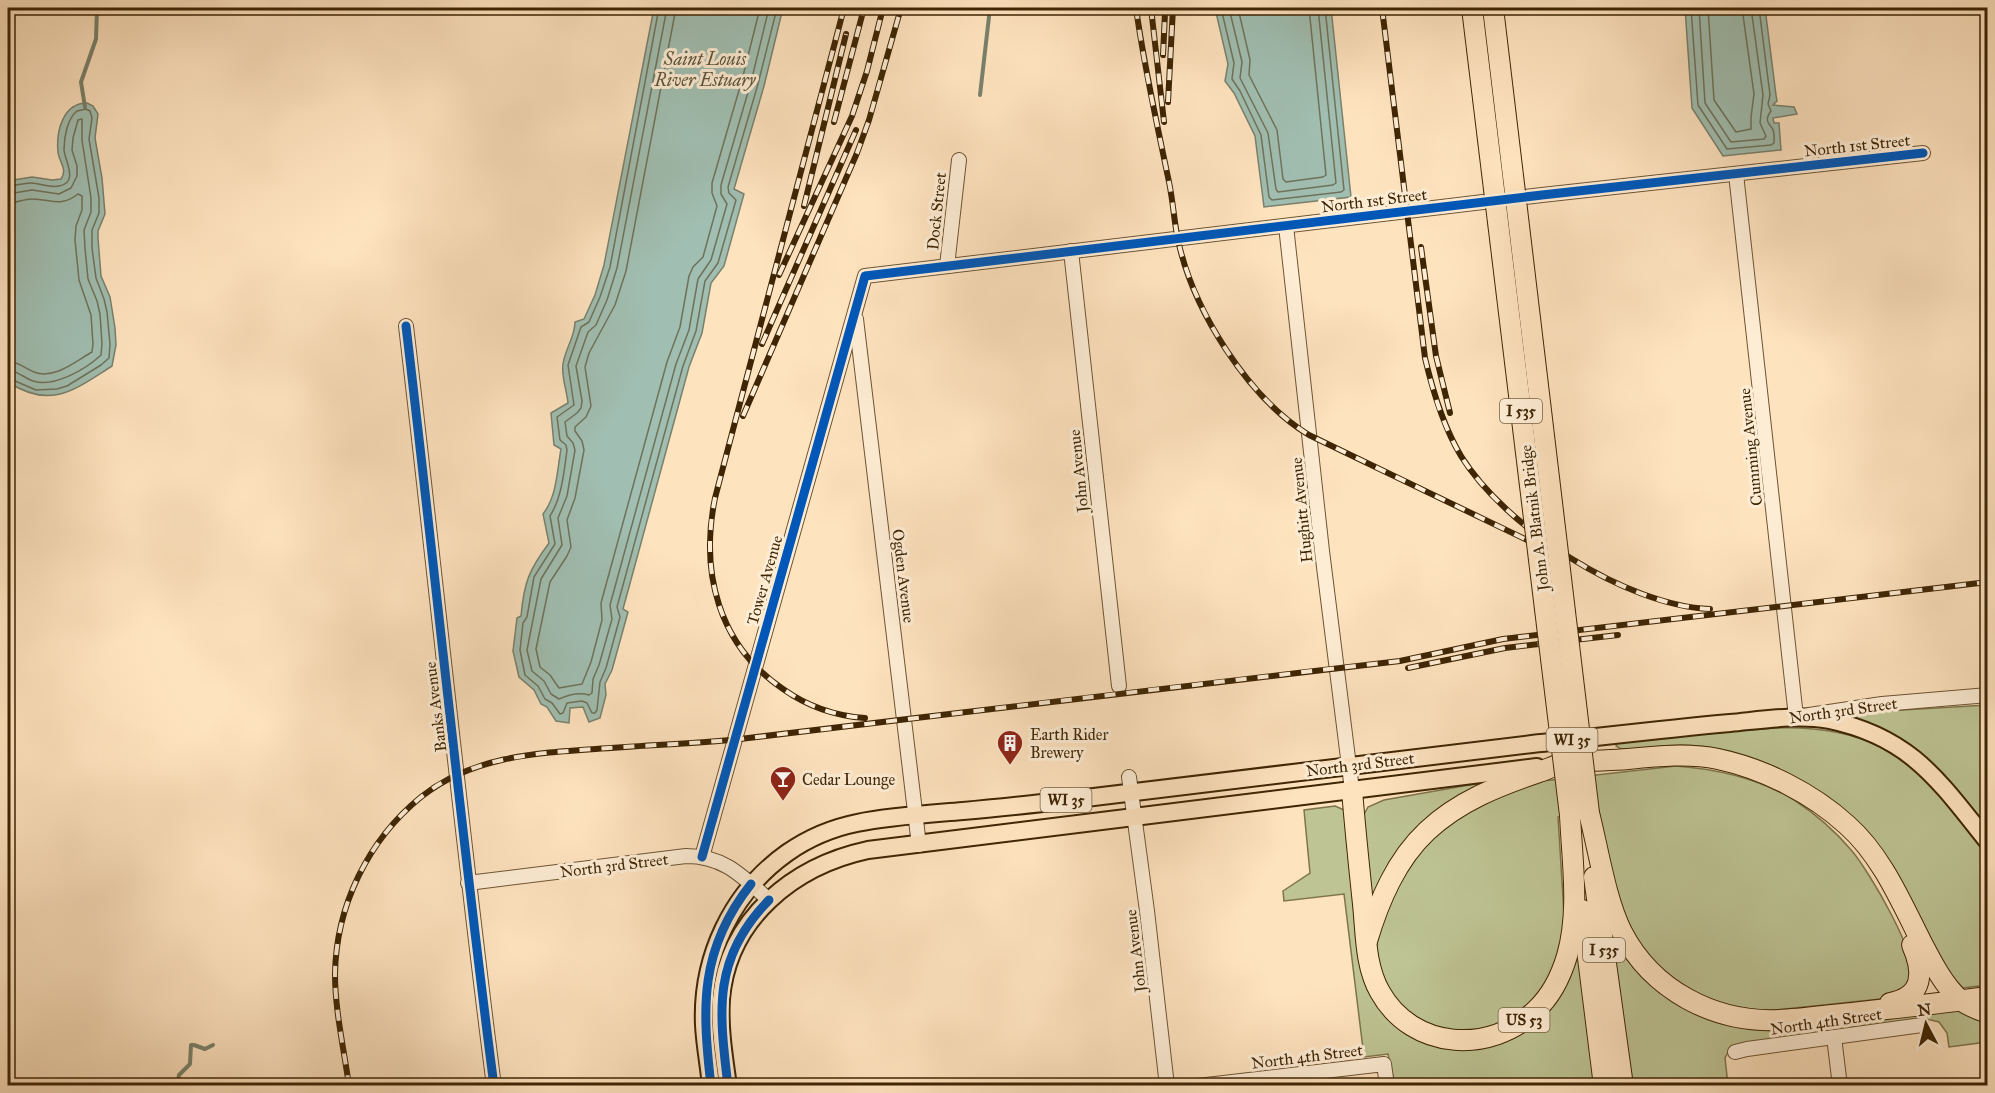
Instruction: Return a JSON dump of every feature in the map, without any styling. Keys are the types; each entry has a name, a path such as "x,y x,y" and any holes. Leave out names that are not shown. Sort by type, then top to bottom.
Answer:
{"highway":[{"name":"John A. Blatnik Bridge","path":"1472,8 1580,814"},
{"name":"John A. Blatnik Bridge","path":"1493,8 1580,814"},
{"name":"North 3rd Street","path":"1560,764 1657,756 1715,759 1755,771 1808,796 1846,824"},
{"name":"US 53","path":"1560,764 1510,781 1484,793 1442,818 1403,858 1393,875 1366,941 1372,975 1380,993 1404,1021 1415,1030 1457,1041 1497,1035 1519,1024 1536,1011 1549,996 1568,955 1574,912 1580,814"},
{"path":"1352,790 1366,941"},
{"path":"1580,814 1615,915 1628,944 1643,963 1672,990 1709,1010 1736,1017 1790,1019 1988,997"},
{"name":"I 535","path":"1580,814 1604,1086"},
{"name":"I 535","path":"1580,814 1596,895 1623,1086"},
{"name":"US 53","path":"1846,824 1870,850 1901,901 1933,963 1960,1001"},
{"path":"1790,1019 1897,1002 1911,994 1918,984 1919,965 1910,940 1846,824"},
{"path":"1960,1001 1988,1013"}],"main road":[{"name":"North 3rd Street","path":"751,884 789,852 824,833 855,823 915,815 1002,808 1130,785 1348,765 1672,728 1796,717"},
{"name":"WI 35","path":"1796,717 1821,719 1860,729 1877,735 1908,752 1921,762 1939,782 1988,842"},
{"name":"North 3rd Street","path":"769,900 804,874 840,857 868,849 919,845 1560,764"},
{"name":"WI 35","path":"711,1086 704,1022 708,974 720,936 735,907 751,884"},
{"name":"WI 35","path":"728,1086 721,1023 727,967 739,938 752,918 769,900"}],"street":[{"name":"North 1st Street","path":"855,311 865,276 1923,153"},
{"name":"Dock Street","path":"947,266 959,160"},
{"name":"Cumming Avenue","path":"1736,174 1796,717"},
{"name":"Hughitt Avenue","path":"1286,226 1322,550 1352,790"},
{"name":"John Avenue","path":"1071,251 1119,686"},
{"name":"Ogden Avenue","path":"855,311 919,845"},
{"name":"Tower Avenue","path":"702,856 855,311"},
{"name":"Banks Avenue","path":"406,326 457,766 468,883 494,1086"},
{"name":"North 3rd Street","path":"1796,717 1882,704 1988,695"},
{"name":"John Avenue","path":"1130,785 1148,911 1167,1086"},
{"name":"North 3rd Street","path":"468,883 686,856 702,856 724,863 769,900"},
{"name":"North 4th Street","path":"1735,1052 1747,1048 1922,1026"},
{"path":"1834,1037 1840,1086"},
{"name":"North 4th Street","path":"1198,1086 1384,1064 1387,1086"}],"green space":[{"path":"1987,705 1987,828 1943,775 1909,744 1890,732 1846,716 1852,713"},
{"path":"1774,728 1833,731 1880,747 1901,760 1921,777 1975,839 1986,853 1988,861 1987,985 1963,988 1950,975 1837,805 1820,792 1764,762 1724,750 1681,745 1628,749 1616,746 1618,741"},
{"path":"1676,766 1707,769 1752,780 1802,805 1832,830 1852,851 1870,876 1892,915 1909,954 1912,971 1911,982 1907,988 1890,998 1766,1011 1721,1005 1679,986 1634,943 1611,877 1599,812 1558,817 1565,930 1555,969 1541,992 1528,1007 1513,1018 1486,1031 1437,1030 1404,1010 1384,984 1376,955 1377,939 1381,920 1414,855 1460,814 1534,782"},
{"path":"1492,781 1463,798 1370,914 1362,818 1368,807 1384,800"},
{"path":"1335,806 1344,810 1364,958 1428,1043 1454,1049 1477,1049 1507,1041 1523,1032 1549,1010 1580,938 1597,1085 1395,1085 1388,1054 1364,1057 1344,894 1284,901 1283,891 1310,873 1304,810"},
{"path":"1603,902 1625,946 1710,1018 1956,1004 1987,1020 1987,1042 1949,1047 1947,1033 1939,1022 1927,1019 1917,1020 1730,1049 1725,1058 1728,1085 1628,1085"}],"water":[{"name":"Saint Louis River Estuary","path":"654,8 783,8 764,86 734,189 744,194 724,266 711,283 702,333 689,367 623,609 628,612 612,670 605,684 606,695 600,718 589,722 583,707 570,708 569,723 556,721 547,707 541,704 534,690 519,677 513,651 517,618 521,616 529,577 549,543 543,514 554,491 561,449 554,445 551,413 568,403 563,373 564,359 575,322 584,319 595,295 604,265"},
{"path":"1215,8 1331,8 1351,197 1264,207 1255,136 1234,93 1225,81 1228,64"},
{"path":"1685,8 1765,8 1777,101 1773,105 1794,107 1797,114 1773,118 1774,123 1779,123 1781,150 1723,156 1692,108"},
{"path":"87,103 93,106 98,114 95,138 105,214 98,231 98,238 101,276 110,297 116,345 112,366 86,383 62,394 37,395 8,382 8,181 32,177 61,179 64,172 58,152 60,127 72,108"}],"waterway":[{"path":"85,107 81,82 96,39 97,8"},
{"path":"980,95 990,8"},
{"path":"177,1086 179,1075 190,1064 191,1045 205,1049 213,1045"}],"railway":[{"path":"844,8 715,498 710,553 719,605 729,629 743,651 761,671 783,689 812,705 843,715 865,718"},
{"path":"834,122 864,8"},
{"path":"779,275 852,116 867,71 883,8"},
{"path":"743,416 857,153 869,120 901,8"},
{"path":"1136,8 1178,240 1185,267 1210,323 1226,350 1245,375 1286,419 1309,435 1554,553"},
{"path":"1151,8 1164,122"},
{"path":"1168,102 1173,8"},
{"path":"1382,8 1425,358 1439,408 1461,456 1481,483 1507,509 1537,535 1570,558 1642,594 1677,604 1710,609"},
{"path":"1163,55 1165,13"},
{"path":"804,206 846,34"},
{"path":"762,344 856,130"},
{"path":"1421,247 1436,356 1450,413"},
{"path":"349,1086 335,988 337,949 341,924 349,899 371,854 402,814 440,784 482,765 527,755 740,739 1400,661 1503,639 1988,582"},
{"path":"1408,668 1505,648 1618,635"}],"cycle path":[{"path":"702,857 865,276 1542,195 1923,153"},
{"path":"406,326 494,1086"},
{"path":"711,1086 706,1030 708,980 713,956 722,932 734,908 751,884"},
{"path":"728,1086 722,1009 724,987 737,943 769,900"}],"place":[{"name":"Earth Rider Brewery","path":"1010,766"},
{"name":"Cedar Lounge","path":"783,802"}]}
